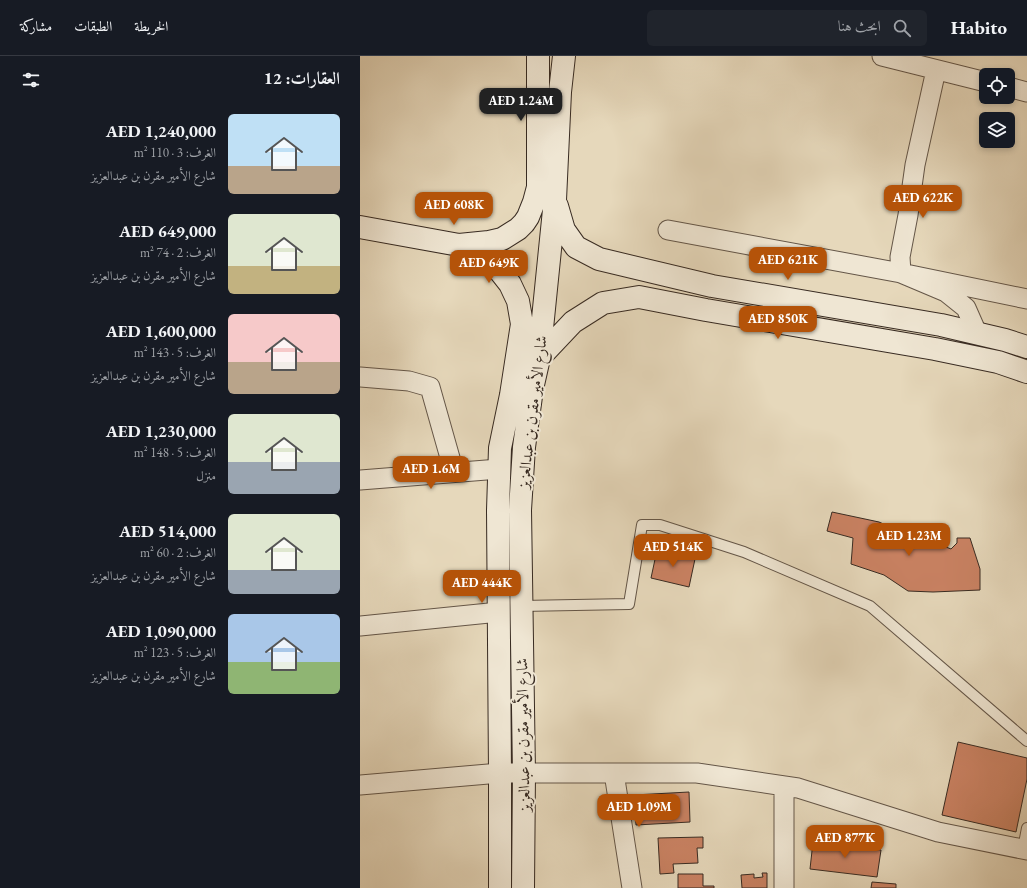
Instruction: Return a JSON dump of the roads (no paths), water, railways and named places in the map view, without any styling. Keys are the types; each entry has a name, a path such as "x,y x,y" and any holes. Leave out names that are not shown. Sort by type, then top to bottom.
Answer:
{"street":[{"name":"شارع الأمير مقرن بن عبدالعزيز","path":"538,56 547,193"},
{"name":"شارع الأمير مقرن بن عبدالعزيز","path":"523,888 524,773 520,510 524,447 532,389 539,358 547,193 564,56"},
{"path":"882,56 979,80"},
{"path":"901,273 900,257 915,165 936,70"},
{"path":"1015,89 1027,92"},
{"path":"360,227 459,244 489,242 502,239 518,229 528,217 534,202 547,193 564,230 576,247 600,260 712,286 941,325 1005,340 1027,347"},
{"path":"668,230 901,273 1027,299"},
{"name":"شارع الأمير مقرن بن عبدالعزيز","path":"459,244 499,270 510,284 518,301 522,324 511,395 500,448 499,469 500,888"},
{"path":"901,273 946,292 966,308 976,333"},
{"path":"539,358 573,322 603,303 639,297 714,312 935,349 998,362 1027,372"},
{"path":"360,377 409,381 430,387 454,472"},
{"path":"360,480 499,469"},
{"path":"360,626 499,612"},
{"path":"360,785 500,773 697,773 798,788 938,832 1025,849"},
{"path":"614,773 632,888"},
{"path":"784,786 784,888"}],"lane":[{"path":"521,606 629,604 642,525 660,525 744,552 870,606 1027,741"},
{"path":"1025,849 1027,828"}]}
